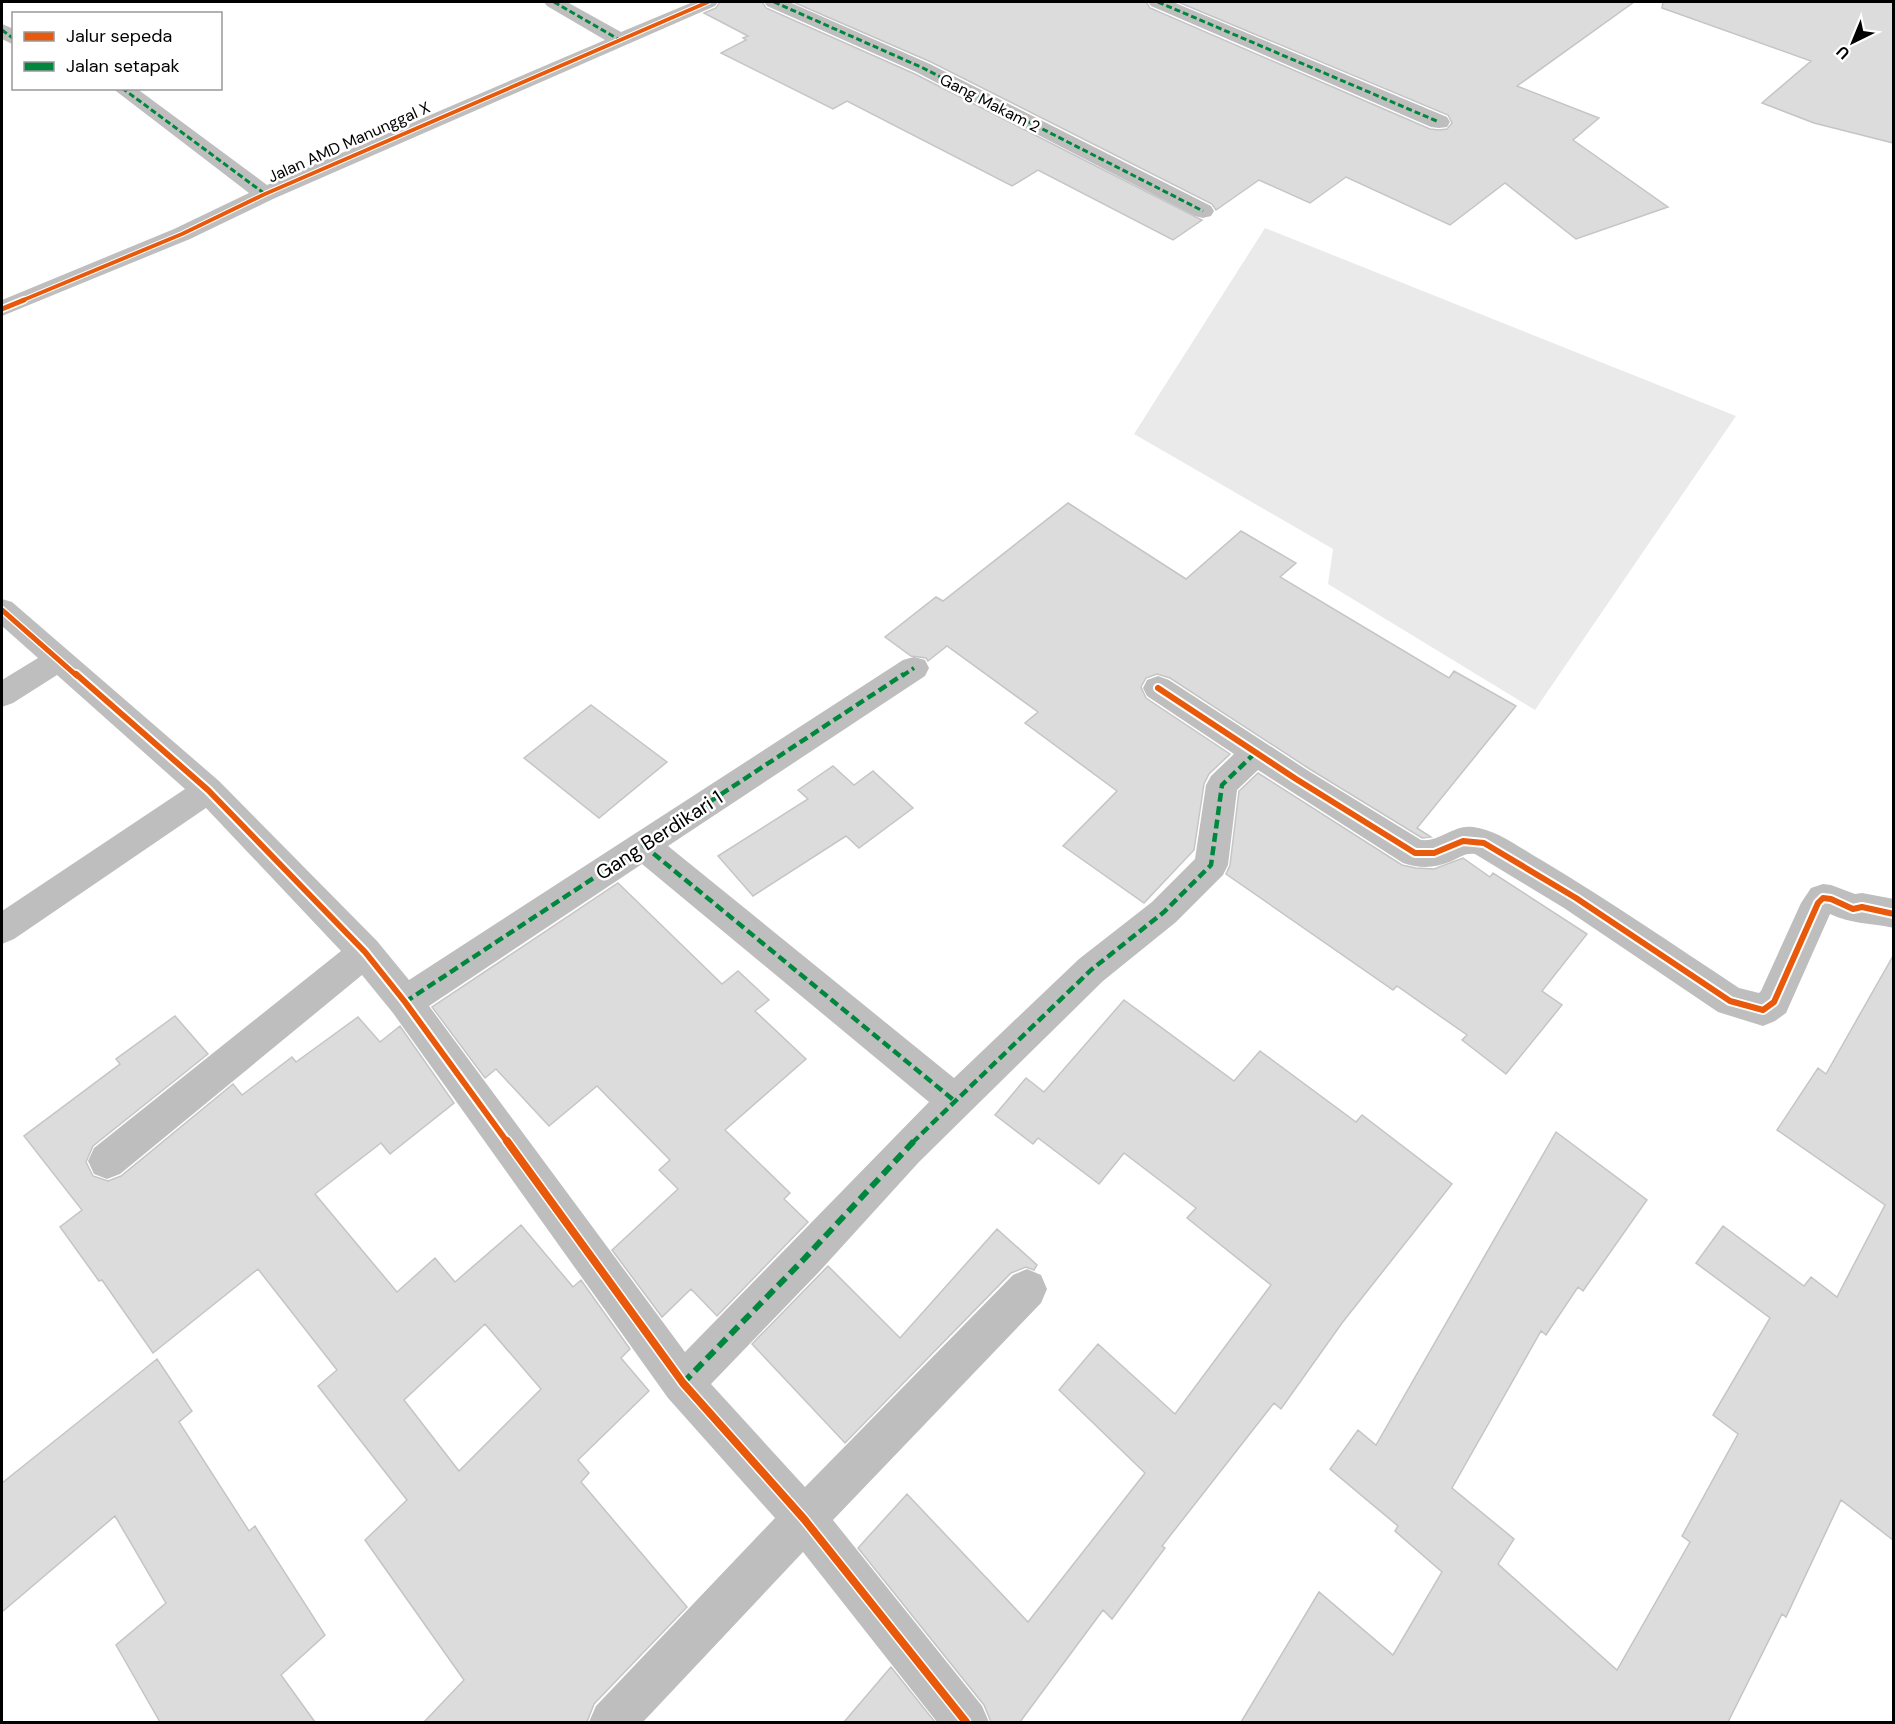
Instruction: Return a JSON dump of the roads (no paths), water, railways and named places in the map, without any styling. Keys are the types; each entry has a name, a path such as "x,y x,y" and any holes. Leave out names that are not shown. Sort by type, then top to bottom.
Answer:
{"street":[{"path":"554,2 618,39"},
{"name":"Jalan AMD Manunggal X","path":"2,309 182,234 265,194 618,39 708,2"},
{"name":"Gang Makam 2","path":"774,2 923,68 1203,211"},
{"path":"1158,2 1439,122"},
{"path":"125,90 265,194"},
{"path":"2,610 207,790 365,952 405,1002 683,1383 804,1519 966,1722"},
{"path":"2,695 58,660"},
{"name":"Gang Berdikari 1","path":"405,1002 914,668"},
{"path":"1158,688 1415,853 1427,855 1442,853 1468,840 1484,843 1576,898 1730,1001 1749,1008 1763,1010 1774,1002 1818,903 1823,898 1831,899 1852,909 1862,907 1887,912"},
{"path":"683,1383 804,1259 906,1149 1091,969 1164,912 1211,865 1222,784 1256,752"},
{"path":"2,929 207,790"},
{"path":"643,845 956,1102"},
{"path":"107,1161 365,952"},
{"path":"612,1722 804,1519 1027,1289"}]}
